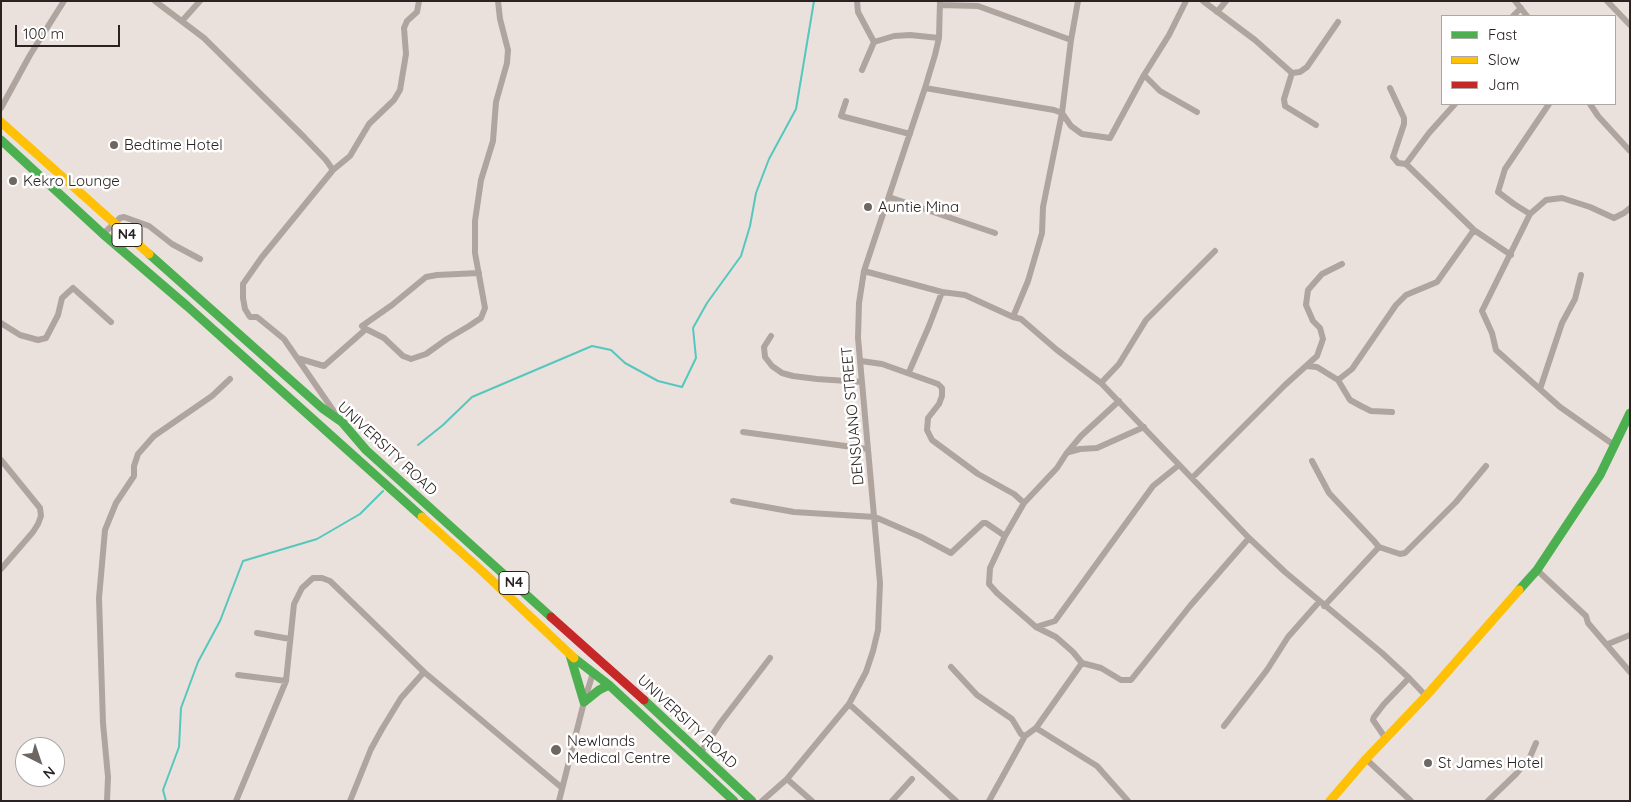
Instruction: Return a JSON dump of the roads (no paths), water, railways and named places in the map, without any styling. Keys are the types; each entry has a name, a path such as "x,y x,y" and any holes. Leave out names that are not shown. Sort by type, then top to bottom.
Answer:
{"main road":[{"name":"UNIVERSITY ROAD","path":"1,122 322,408 342,422 366,450 598,658 752,801"},
{"name":"UNIVERSITY ROAD","path":"1,140 396,496 482,571 570,655 608,685 734,801"},
{"path":"1330,801 1537,570 1600,475 1630,413"},
{"path":"570,655 584,702 608,685"},
{"path":"593,673 598,658"}],"street":[{"path":"155,1 204,38 326,160 333,170"},
{"path":"182,21 200,1"},
{"path":"342,422 284,339 257,317 250,317 245,309 243,284 286,225 333,170 350,156 369,124 394,100 400,90 406,54 404,28 407,21 417,12 419,1"},
{"path":"479,273 426,277 392,305 362,326 384,338 403,356 411,359 426,354 480,318 485,308 479,273 475,252 475,221 481,180 493,141 496,102 508,50 500,19 498,1"},
{"path":"857,1 858,12 874,42"},
{"path":"1013,317 1028,281 1042,233 1042,207 1062,113 1070,40 1078,1"},
{"path":"925,88 1054,110 1062,113 1071,126 1082,134 1110,138 1144,75 1169,35 1186,1"},
{"path":"1203,1 1255,40 1292,73 1300,72 1307,67 1338,22"},
{"path":"1217,12 1226,1"},
{"path":"1515,1 1526,15"},
{"path":"1607,1 1630,25"},
{"path":"1,108 59,3"},
{"path":"940,3 978,6 1070,40"},
{"name":"DENSUANO STREET","path":"762,801 787,778 849,704 866,672 878,630 880,583 858,338 859,303 864,271 925,88 938,38 940,3"},
{"path":"1514,15 1521,8"},
{"path":"874,42 894,36 910,35 938,38"},
{"path":"862,70 874,42"},
{"path":"1292,73 1284,99 1284,106 1316,125"},
{"path":"1144,75 1160,91 1197,112"},
{"path":"1390,88 1404,118 1404,124 1393,157 1398,163 1406,164 1474,230 1511,256"},
{"path":"846,101 842,116 910,134"},
{"path":"1406,164 1429,132 1454,105"},
{"path":"1530,214 1498,192 1504,169 1548,105"},
{"path":"1591,105 1598,116 1630,151"},
{"path":"889,197 995,233"},
{"path":"1614,446 1560,407 1496,350 1492,333 1482,311 1511,256 1530,214 1546,200 1562,198 1590,207 1614,218 1630,208"},
{"path":"104,234 122,217 149,226 172,244 200,260"},
{"path":"1338,380 1352,369 1396,305 1406,294 1437,282 1474,230"},
{"path":"1101,383 1119,364 1146,320 1215,251"},
{"path":"1192,478 1285,385 1317,356 1322,339 1320,328 1313,321 1306,305 1308,290 1322,274 1342,264"},
{"path":"864,271 942,292 965,295 1021,319 1057,350 1101,383 1249,538 1285,572 1409,678 1426,696"},
{"path":"1540,389 1562,323 1575,299 1581,276"},
{"path":"1,323 20,335 38,340 46,338 58,315 62,298 73,288 111,322"},
{"path":"909,372 942,292"},
{"path":"297,358 324,366 366,329"},
{"path":"771,336 764,347 765,357 772,366 782,373 801,377 862,382"},
{"path":"861,361 882,364 909,372 923,380 938,384 942,388 942,396 939,404 928,418 928,430 932,440 970,469 1014,494 1024,503"},
{"path":"1306,366 1317,368 1338,380 1350,400 1371,411 1392,412"},
{"path":"107,801 108,778 103,723 100,598 105,530 116,503 134,476 134,466 138,454 154,436 212,396 230,379"},
{"path":"1119,401 1066,454 1057,468 1024,503 1005,536 990,568 990,584 1002,598 1036,627 1056,637 1082,663 1101,668 1121,680 1131,680 1190,606 1249,538"},
{"path":"1066,454 1080,449 1097,448 1144,427"},
{"path":"743,432 868,449"},
{"path":"1,460 40,508 41,516 33,532 1,569"},
{"path":"1312,461 1329,493 1379,547 1395,553 1405,553 1456,502 1486,466"},
{"path":"1036,627 1055,621 1153,486 1180,465"},
{"path":"733,501 794,512 875,517 951,553 983,523 986,523 1005,536"},
{"path":"1224,726 1267,670 1288,637 1379,547"},
{"path":"1537,570 1586,616 1588,623 1608,644 1630,672"},
{"path":"236,801 286,680 294,604 302,588 313,578 330,580 424,672 561,787"},
{"path":"1055,621 1056,637"},
{"path":"257,633 290,639"},
{"path":"1608,644 1630,635"},
{"path":"701,752 721,722 770,658"},
{"path":"989,801 1025,736 1036,728 1082,663"},
{"path":"951,667 977,695 1012,719 1021,734 1025,736"},
{"path":"350,801 371,749 382,729 401,698 424,672"},
{"path":"558,801 593,673"},
{"path":"238,675 286,680"},
{"path":"1386,739 1374,717 1409,678"},
{"path":"849,704 956,801"},
{"path":"1036,728 1097,766 1128,801"},
{"path":"1488,801 1521,769 1530,757 1536,743"},
{"path":"1366,760 1411,801"},
{"path":"787,778 812,801"},
{"path":"892,801 912,780"}],"waterway":[{"path":"418,445 443,425 472,397 592,346 611,350 625,363 658,381 682,387 696,358 693,328 707,303 741,256 750,226 756,193 769,159 796,109 814,1"},
{"path":"166,801 163,790 179,747 181,708 198,662 220,621 243,561 317,539 360,514 383,491"}],"place":[{"name":"Bedtime Hotel","path":"114,145"},
{"name":"Kekro Lounge","path":"13,181"},
{"name":"Auntie Mina","path":"868,207"},
{"name":"Newlands Medical Centre","path":"556,750"},
{"name":"St James Hotel","path":"1428,763"}]}
